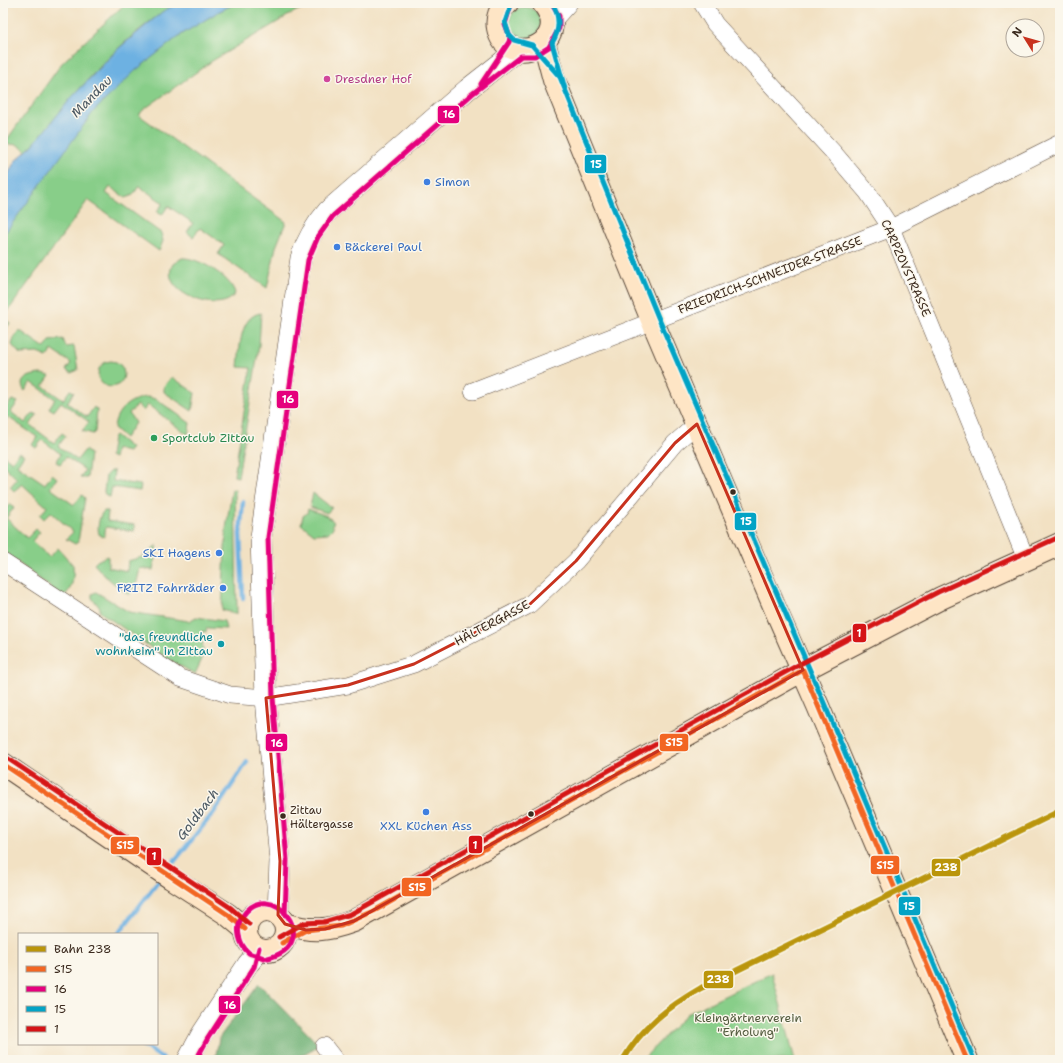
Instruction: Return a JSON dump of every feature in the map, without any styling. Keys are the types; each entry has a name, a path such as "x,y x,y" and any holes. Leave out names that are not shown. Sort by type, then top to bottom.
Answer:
{"main road":[{"path":"505,4 498,21 500,34 531,34 554,80 652,320 967,1060"},
{"path":"3,764 166,874 228,914 263,933 325,929 341,926 374,911 802,670 902,617 1060,544"}],"street":[{"path":"188,1060 263,933 279,888 280,861 266,698 261,537 306,240 328,210 531,34 569,3"},
{"name":"CARPZOVSTRASSE","path":"702,3 715,24 833,152 868,193 891,228 1026,559"},
{"name":"FRIEDRICH-SCHNEIDER-STRASSE","path":"473,391 891,228 1060,143"},
{"name":"HÄLTERGASSE","path":"3,562 180,678 230,695 251,699 348,685 414,664 529,605 576,561 675,443 696,424"},
{"path":"324,1046 336,1060"}],"highlighted area":[{"path":"697,424 803,670 374,911 354,921 325,929 306,930 285,924 278,915 280,861 266,698 348,685 414,664 529,605 576,561 675,443"}],"green space":[{"path":"126,3 178,3 136,32 117,49 65,106 32,146 26,151 18,145 8,144 3,152 3,145 62,63"},
{"path":"236,3 316,3 296,11 212,61 143,110 139,115 286,222 276,247 267,288 218,254 224,245 200,228 193,237 187,232 193,223 168,206 162,215 157,212 163,203 139,186 133,195 126,198 110,187 106,193 161,233 163,241 159,251 88,200 3,318 3,236 52,164 83,123 109,95 160,50 197,24"},
{"path":"525,7 536,12 541,23 536,34 525,39 514,34 509,23 514,12"},
{"path":"182,258 205,264 213,269 227,281 235,293 229,300 219,303 207,302 194,298 183,292 174,284 170,275 173,264"},
{"path":"261,313 259,346 238,477 234,476 251,368 238,367 240,343 248,320 254,315"},
{"path":"3,318 10,323 3,332"},
{"path":"19,330 45,348 50,341 63,339 66,347 74,346 78,370 71,373 66,370 71,363 52,350 47,357 37,353 20,354 12,345"},
{"path":"111,361 120,365 124,374 120,383 111,387 102,383 98,374 102,365"},
{"path":"42,374 50,376 43,386 63,400 70,390 74,392 67,403 87,417 94,407 97,410 95,432 93,434 82,431 89,422 61,402 54,411 49,408 55,399 31,382 25,391 22,387 22,383 26,378"},
{"path":"172,377 195,393 192,411 164,392 164,386"},
{"path":"147,397 156,399 190,423 188,435 148,405 143,411 138,405 129,413 135,423 125,438 114,428 117,416 124,407 134,400"},
{"path":"12,400 18,402 11,412 25,423 33,413 37,415 30,425 54,443 62,433 66,436 58,446 77,460 85,450 90,454 87,478 80,478 85,470 66,457 60,464 56,462 61,454 42,440 36,448 32,445 37,437 8,417 3,423 3,411"},
{"path":"115,435 131,448 128,452 116,449 114,458 110,456 113,437"},
{"path":"19,452 24,455 17,465 45,484 52,474 57,478 50,488 74,505 82,495 85,498 78,542 75,544 66,539 73,532 51,512 44,519 40,515 47,507 22,484 14,491 10,487 17,479 3,465 3,455 12,462"},
{"path":"110,471 114,471 113,481 141,485 140,491 112,487 110,497 106,496 104,492 106,475"},
{"path":"232,489 235,490 237,614 222,610 226,529"},
{"path":"313,493 332,508 327,513 310,507"},
{"path":"10,504 14,508 6,518 27,538 36,529 40,532 32,541 49,557 58,548 73,565 71,587 63,597 3,551 3,512"},
{"path":"308,509 327,516 334,522 332,525 334,527 328,533 314,534 301,524 303,516 307,513"},
{"path":"104,511 108,511 107,521 135,525 134,531 106,527 104,537 100,536 98,530 99,523"},
{"path":"157,545 153,570 140,568 137,582 129,595 106,577 94,564 107,556 108,567 127,571 128,561 142,557"},
{"path":"96,592 129,612 189,621 196,617 224,621 226,629 207,628 206,632 202,631 203,657 195,674 166,658 100,612 100,608 92,598 92,594"},
{"name":"Kleingärtnerverein \"Erholung\"","path":"772,973 795,1060 642,1060 687,1014"},
{"path":"259,984 319,1045 294,1060 215,1060 219,1038"}],"water":[{"name":"Mandau","path":"178,3 236,3 218,12 179,36 135,71 94,111 3,236 3,184 15,161 32,146 72,97 119,48 162,12"}],"waterway":[{"name":"Goldbach","path":"243,502 240,534 243,598"},
{"name":"Goldbach","path":"168,869 214,812 247,762"},
{"name":"Goldbach","path":"119,933 161,878"},
{"name":"Goldbach","path":"142,1045 165,1060"}],"rail line":[{"name":"238","path":"623,1060 630,1048 647,1028 667,1010 701,988 1060,811"}],"transit line":[{"name":"16","path":"285,915 287,860 273,698 268,537 308,260 318,237 333,216 472,94 521,56 535,56 549,47 559,28 559,16 551,3"},
{"name":"15","path":"552,3 558,18 558,28 552,43 565,89"},
{"name":"16","path":"481,84 509,42 510,37 505,24 511,5"},
{"name":"15","path":"511,5 505,22 509,35 514,40 532,45 560,77 658,317 824,703 973,1057"},
{"name":"1","path":"279,937 304,923 324,922 351,914 800,664 938,592 1057,538"},
{"name":"S15","path":"803,670 967,1060"},
{"name":"S15","path":"282,943 306,930 341,926 374,911 803,670"},
{"name":"1","path":"7,758 231,908 249,924"},
{"name":"S15","path":"3,764 227,914 245,929"},
{"name":"16","path":"264,958 249,953 246,950 239,936 239,926 242,917 254,906 266,903 278,907 287,916 293,927 292,940 285,950 268,958"},
{"name":"16","path":"196,1060 208,1038 254,967 259,948"}],"place":[{"name":"Dresdner Hof","path":"327,79"},
{"name":"Simon","path":"427,182"},
{"name":"Bäckerei Paul","path":"337,247"},
{"name":"Sportclub Zittau","path":"154,438"},
{"name":"SKI Hagens","path":"219,553"},
{"name":"FRITZ Fahrräder","path":"223,588"},
{"name":"\"das freundliche wohnheim\" in Zittau","path":"221,644"},
{"name":"XXL Küchen Ass","path":"426,812"},
{"name":"Zittau Hältergasse","path":"283,816"}]}
